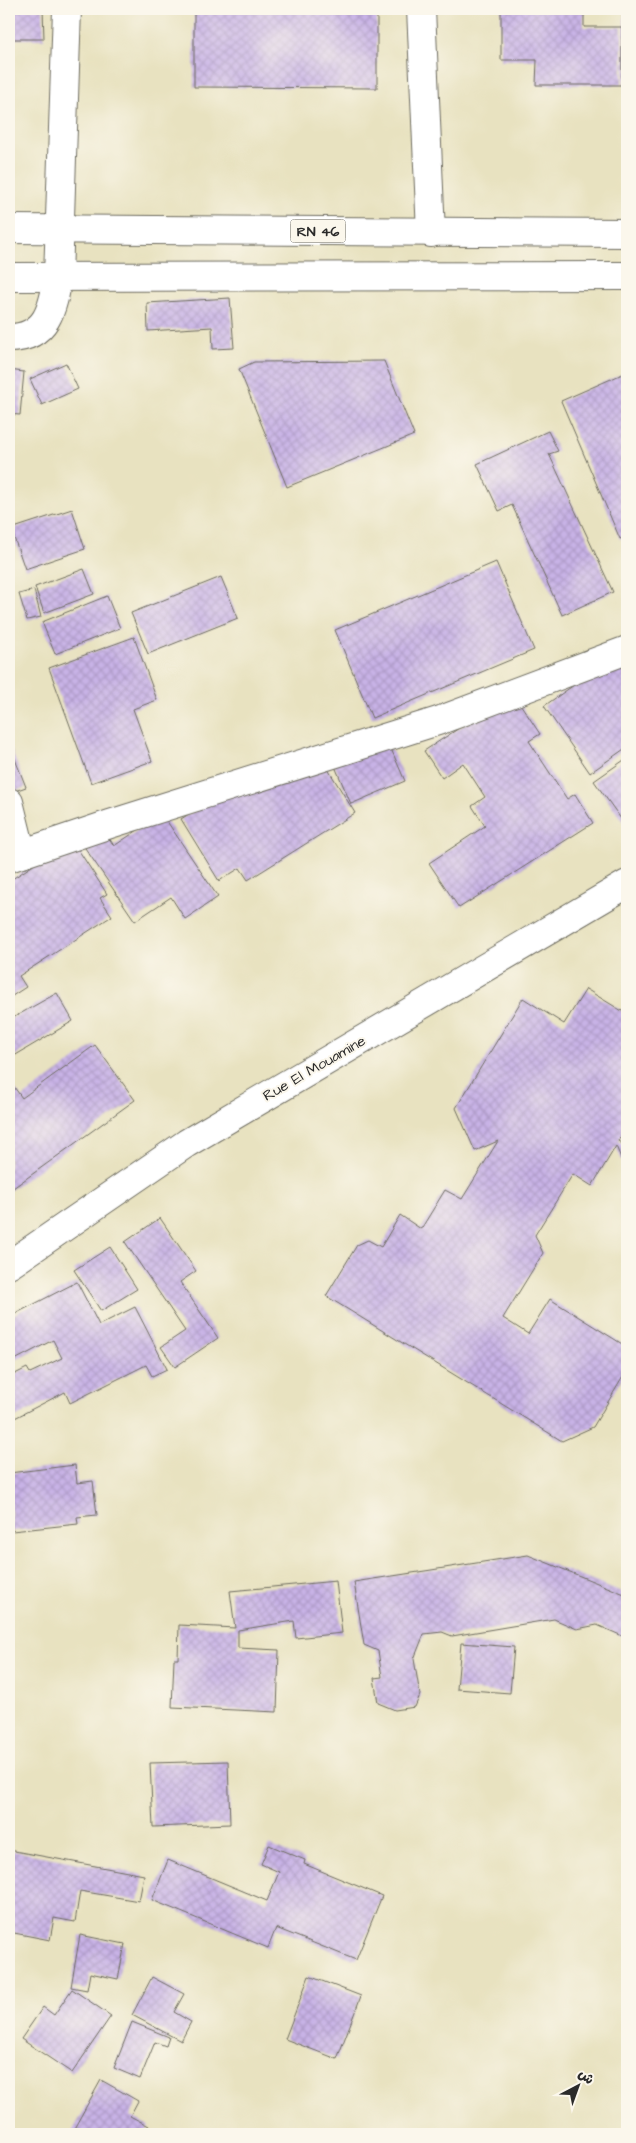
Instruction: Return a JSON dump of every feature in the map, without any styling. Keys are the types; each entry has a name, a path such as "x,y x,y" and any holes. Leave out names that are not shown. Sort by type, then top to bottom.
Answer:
{"main road":[{"path":"9,338 31,334 38,328 54,304 58,277 67,9"},
{"path":"421,9 431,232"},
{"name":"RN 46","path":"9,229 627,233"},
{"path":"9,278 627,276"},
{"path":"9,802 15,856 110,824 438,721 627,650"},
{"name":"Rue El Mouamine","path":"9,1265 187,1143 627,884"}],"building":[{"path":"9,9 43,9 44,39 9,39"},
{"path":"194,9 377,9 377,88 194,87"},
{"path":"501,9 584,9 584,27 622,27 622,85 536,85 537,60 501,60"},
{"path":"624,12 627,12 627,85 624,84"},
{"path":"230,298 234,348 213,349 212,327 148,331 147,303"},
{"path":"384,361 414,435 287,487 239,369 254,362"},
{"path":"66,363 78,389 42,405 30,379"},
{"path":"9,370 24,372 20,415 9,414"},
{"path":"627,372 627,536 620,539 561,401"},
{"path":"548,431 558,451 549,454 613,592 562,615 512,505 499,511 477,464"},
{"path":"72,509 85,549 25,569 11,529"},
{"path":"496,562 534,650 372,718 335,630"},
{"path":"84,569 94,594 44,613 35,587"},
{"path":"221,577 238,618 148,654 131,613"},
{"path":"34,590 41,617 27,620 19,594"},
{"path":"107,596 120,628 55,654 42,622"},
{"path":"134,637 157,700 133,709 152,761 91,783 49,668"},
{"path":"627,648 627,747 590,773 544,706"},
{"path":"513,693 540,734 529,741 567,799 575,794 593,823 459,908 429,863 485,826 472,806 485,797 463,763 442,778 424,751"},
{"path":"385,735 405,781 351,804 331,757"},
{"path":"9,744 26,787 9,793"},
{"path":"318,753 355,813 248,880 240,868 219,881 181,819 245,779"},
{"path":"627,758 627,821 624,823 594,781"},
{"path":"162,814 218,897 185,919 171,897 135,921 83,845 104,830 114,846"},
{"path":"72,840 107,894 100,898 112,916 19,976 26,987 9,998 9,881"},
{"path":"586,989 627,1014 627,1126 618,1141 627,1147 627,1165 625,1168 616,1146 592,1186 573,1174 535,1235 543,1253 503,1318 528,1334 550,1299 627,1347 627,1370 593,1427 562,1441 326,1296 357,1245 368,1240 381,1247 400,1215 421,1229 445,1190 462,1199 498,1141 475,1151 456,1108 523,998 564,1024"},
{"path":"57,993 73,1021 9,1059 9,1020"},
{"path":"95,1045 135,1100 9,1191 9,1080 22,1098"},
{"path":"160,1218 196,1271 180,1282 218,1338 175,1367 161,1347 185,1331 125,1242"},
{"path":"110,1247 137,1289 101,1311 74,1270"},
{"path":"77,1282 99,1325 135,1307 167,1369 152,1376 146,1365 70,1403 65,1392 9,1421 9,1377 27,1368 30,1373 62,1358 53,1340 9,1363 9,1317"},
{"path":"75,1465 77,1483 93,1481 97,1515 77,1517 78,1524 12,1531 9,1473"},
{"path":"528,1555 627,1595 627,1638 597,1625 577,1629 554,1619 452,1636 442,1632 424,1634 414,1659 420,1695 415,1707 395,1710 378,1703 374,1678 382,1677 378,1651 364,1645 354,1582"},
{"path":"336,1581 342,1633 296,1638 294,1621 238,1630 238,1648 279,1650 277,1712 172,1707 174,1659 178,1659 179,1625 235,1628 230,1591"},
{"path":"461,1643 514,1647 510,1693 457,1689"},
{"path":"228,1761 230,1824 153,1827 150,1763"},
{"path":"269,1845 305,1860 304,1864 382,1896 356,1960 276,1928 268,1948 152,1900 168,1860 267,1901 279,1872 261,1864"},
{"path":"9,1850 144,1875 139,1901 80,1891 75,1922 54,1918 50,1940 9,1932"},
{"path":"80,1935 125,1944 118,1979 90,1973 87,1990 71,1987"},
{"path":"309,1976 361,1996 337,2059 285,2039"},
{"path":"152,1977 184,1994 174,2012 191,2022 181,2041 132,2015"},
{"path":"72,1989 111,2016 72,2073 21,2039 43,2007 54,2015"},
{"path":"132,2022 169,2037 166,2046 155,2042 140,2079 114,2068"},
{"path":"101,2080 138,2101 130,2116 149,2126 144,2134 71,2134"}]}
